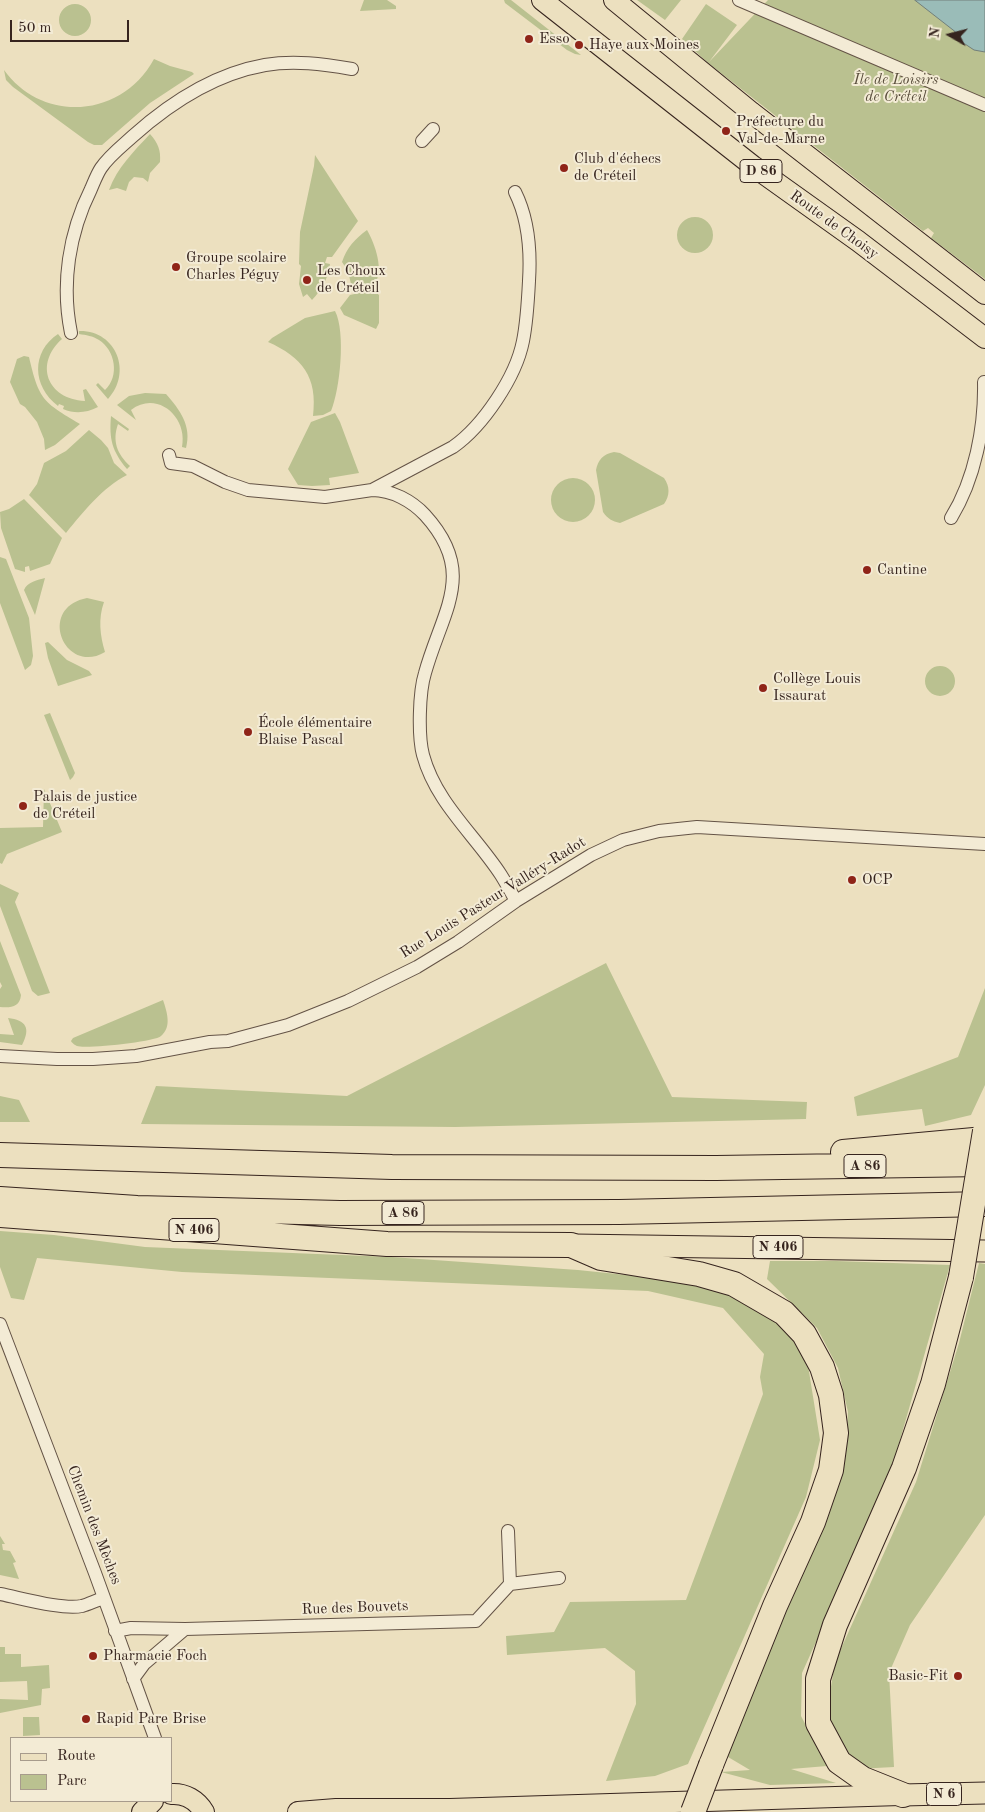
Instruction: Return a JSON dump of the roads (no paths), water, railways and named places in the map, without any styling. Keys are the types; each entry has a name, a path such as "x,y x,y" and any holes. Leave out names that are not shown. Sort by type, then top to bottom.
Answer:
{"highway":[{"path":"903,1795 863,1779 839,1762 818,1723 818,1680 835,1625 904,1468 933,1384 961,1277 985,1131"},
{"path":"745,1168 848,1151 985,1139"},
{"name":"A 86","path":"0,1155 392,1167 745,1168 985,1164"},
{"name":"A 86","path":"0,1199 137,1208 340,1213 619,1212 985,1204"},
{"name":"N 406","path":"0,1216 387,1244 985,1251"},
{"path":"571,1245 601,1258 699,1274 734,1284 762,1299 784,1313 804,1334 822,1366 831,1395 836,1433 831,1470 813,1522 775,1606 692,1812"},
{"name":"N 6","path":"903,1795 985,1793"}],"main road":[{"name":"Route de Choisy","path":"542,0 753,166 858,241 985,338"},
{"name":"D 86","path":"614,0 751,112 985,294"},
{"path":"172,1794 186,1796 208,1811"},
{"name":"N 6","path":"298,1812 336,1809 450,1809 903,1795"},
{"path":"142,1812 151,1802"}],"street":[{"path":"739,0 985,105"},
{"path":"71,333 68,315 68,267 75,226 100,169 130,139 150,121 186,95 240,71 286,63 310,64 352,70"},
{"path":"422,141 433,129"},
{"path":"372,490 464,440 489,409 512,372 523,343 526,327 530,258 529,237 521,204 514,192"},
{"path":"951,518 975,465 984,413 984,382"},
{"path":"169,455 171,463 193,466 225,482 248,490 325,497 372,490 388,491 412,503 431,522 445,541 453,575 449,606 434,644 422,685 420,715 422,753 432,779 452,813 501,874 516,901"},
{"name":"Rue Louis Pasteur Valléry-Radot","path":"0,1056 93,1059 136,1056 210,1042 228,1041 288,1025 348,1001 417,967 591,854 624,840 659,831 698,827 985,844"},
{"name":"Chemin des Mèches","path":"0,1324 155,1737"},
{"path":"508,1531 510,1584 559,1578"},
{"name":"Rue des Bouvets","path":"115,1631 131,1628 185,1629 476,1621 510,1584"},
{"path":"0,1594 76,1606 83,1606 104,1598"},
{"path":"133,1679 144,1664 185,1629"}],"water":[{"path":"915,0 985,0 985,52 974,50 953,36 955,32"}],"place":[{"name":"Esso","path":"529,39"},
{"name":"Haye aux Moines","path":"579,45"},
{"name":"Préfecture du Val-de-Marne","path":"726,131"},
{"name":"Club d'échecs de Créteil","path":"564,168"},
{"name":"Groupe scolaire Charles Péguy","path":"176,267"},
{"name":"Les Choux de Créteil","path":"307,280"},
{"name":"Cantine","path":"867,570"},
{"name":"Collège Louis Issaurat","path":"763,688"},
{"name":"École élémentaire Blaise Pascal","path":"248,732"},
{"name":"Palais de justice de Créteil","path":"23,806"},
{"name":"OCP","path":"852,880"},
{"name":"Pharmacie Foch","path":"93,1656"},
{"name":"Basic-Fit","path":"958,1676"},
{"name":"Rapid Pare Brise","path":"86,1719"}],"park label":[{"name":"Île de Loisirs de Créteil","path":"896,88"}]}
